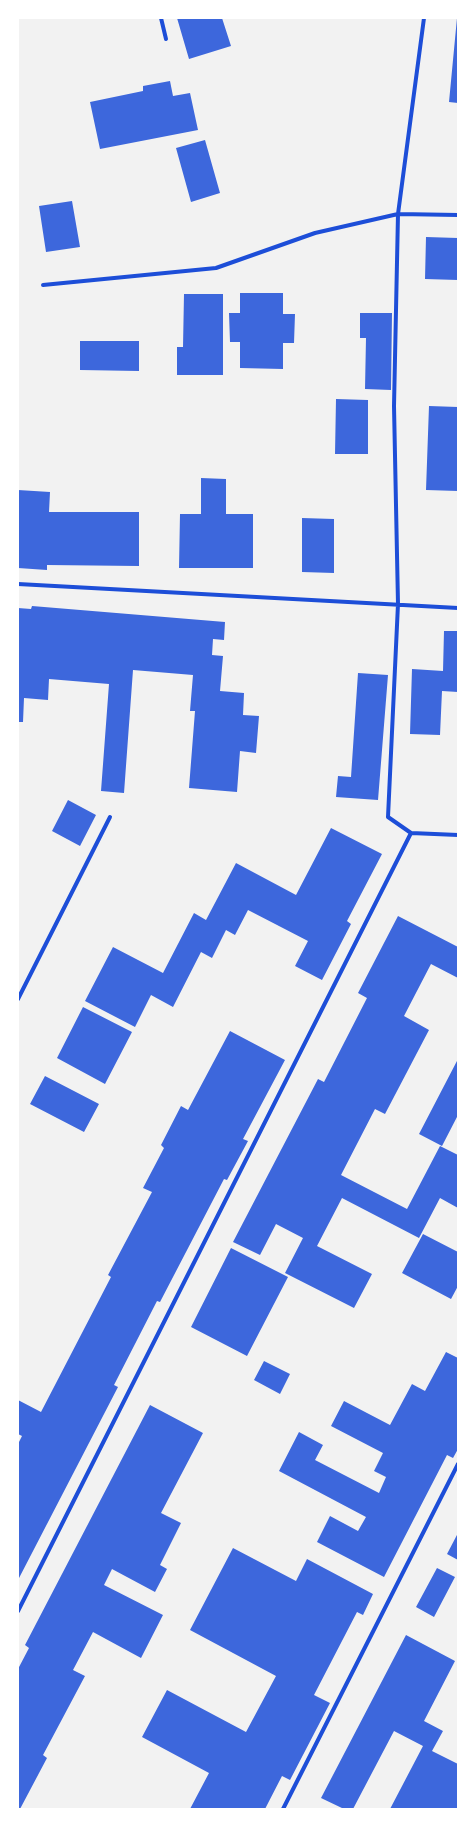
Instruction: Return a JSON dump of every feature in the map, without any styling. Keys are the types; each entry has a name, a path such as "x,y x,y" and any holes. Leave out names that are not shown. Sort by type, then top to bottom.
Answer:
{"street":[{"path":"161,18 166,38"},
{"path":"424,18 398,214 394,406 398,604 388,817 411,833 458,835"},
{"path":"43,285 216,268 316,232 398,214 458,215"},
{"path":"18,584 458,608"},
{"path":"18,999 110,818"},
{"path":"18,1611 411,833"},
{"path":"283,1809 458,1464"}],"building":[{"path":"177,18 222,18 231,46 189,59"},
{"path":"458,18 458,103 449,102"},
{"path":"170,81 173,96 190,93 198,130 100,149 90,102 143,91 143,86"},
{"path":"205,140 220,193 191,202 176,148"},
{"path":"72,201 80,247 46,252 39,206"},
{"path":"426,237 458,238 458,280 425,279"},
{"path":"240,293 283,293 283,314 295,314 294,343 283,343 283,369 240,368 240,342 230,342 229,313 240,313"},
{"path":"184,294 223,294 223,375 177,375 177,347 183,347"},
{"path":"360,313 392,313 391,390 365,389 366,338 360,338"},
{"path":"80,341 139,341 139,371 80,370"},
{"path":"336,399 368,400 368,454 335,454"},
{"path":"429,406 458,407 458,491 426,490"},
{"path":"201,478 226,479 226,514 253,514 253,568 179,568 180,514 201,514"},
{"path":"18,490 50,492 49,512 139,512 139,566 47,565 47,570 18,568"},
{"path":"302,518 334,519 334,573 302,572"},
{"path":"32,606 225,622 224,640 213,639 212,655 223,656 220,691 244,693 243,715 259,716 256,753 240,751 237,792 189,788 195,711 190,711 193,675 133,670 124,793 101,791 109,684 49,679 48,700 24,698 23,722 18,722 18,608 31,609"},
{"path":"444,631 458,631 458,692 442,691 440,735 410,734 412,669 443,671"},
{"path":"358,673 388,675 378,800 336,797 338,776 351,777"},
{"path":"68,800 96,815 80,846 52,831"},
{"path":"331,828 382,854 347,921 351,924 322,980 295,966 308,941 248,910 235,935 226,930 212,958 201,952 173,1007 151,995 135,1027 85,1001 113,947 163,973 194,913 206,920 236,863 296,895"},
{"path":"398,916 458,947 458,978 431,964 404,1016 429,1030 385,1114 375,1109 341,1175 407,1209 440,1146 458,1155 458,1208 440,1198 419,1238 342,1198 317,1246 372,1274 354,1308 285,1273 303,1238 276,1224 260,1255 233,1242 318,1079 324,1082 367,998 358,993"},
{"path":"83,1007 132,1032 105,1084 57,1058"},
{"path":"230,1031 285,1060 243,1139 248,1141 227,1180 224,1179 160,1302 157,1301 114,1385 118,1387 18,1580 18,1444 22,1436 18,1434 18,1400 41,1412 111,1277 108,1275 152,1192 143,1188 164,1148 161,1145 181,1106 188,1110"},
{"path":"458,1059 458,1115 442,1146 419,1134"},
{"path":"45,1076 99,1104 84,1132 30,1104"},
{"path":"423,1234 458,1252 458,1286 451,1299 402,1273"},
{"path":"231,1248 288,1277 247,1356 191,1327"},
{"path":"446,1352 458,1358 458,1449 453,1458 447,1455 384,1577 317,1542 330,1516 358,1531 366,1517 279,1471 299,1432 323,1445 315,1460 379,1493 386,1477 374,1471 383,1453 331,1426 344,1401 390,1425 412,1384 425,1391"},
{"path":"264,1361 290,1374 280,1394 254,1380"},
{"path":"150,1405 203,1433 161,1513 181,1523 160,1565 167,1569 155,1592 112,1569 104,1585 163,1615 141,1658 93,1632 73,1670 85,1676 43,1755 47,1758 20,1809 18,1809 18,1669 29,1648 25,1645"},
{"path":"458,1533 458,1560 447,1554"},
{"path":"233,1548 296,1581 307,1559 373,1594 363,1615 357,1612 314,1695 330,1703 290,1780 282,1776 265,1809 190,1809 209,1773 142,1737 167,1690 246,1732 276,1676 190,1630"},
{"path":"437,1568 455,1577 434,1617 416,1607"},
{"path":"406,1635 455,1661 424,1721 443,1731 432,1751 458,1764 458,1809 390,1809 423,1746 394,1731 353,1809 344,1809 321,1798"}]}
